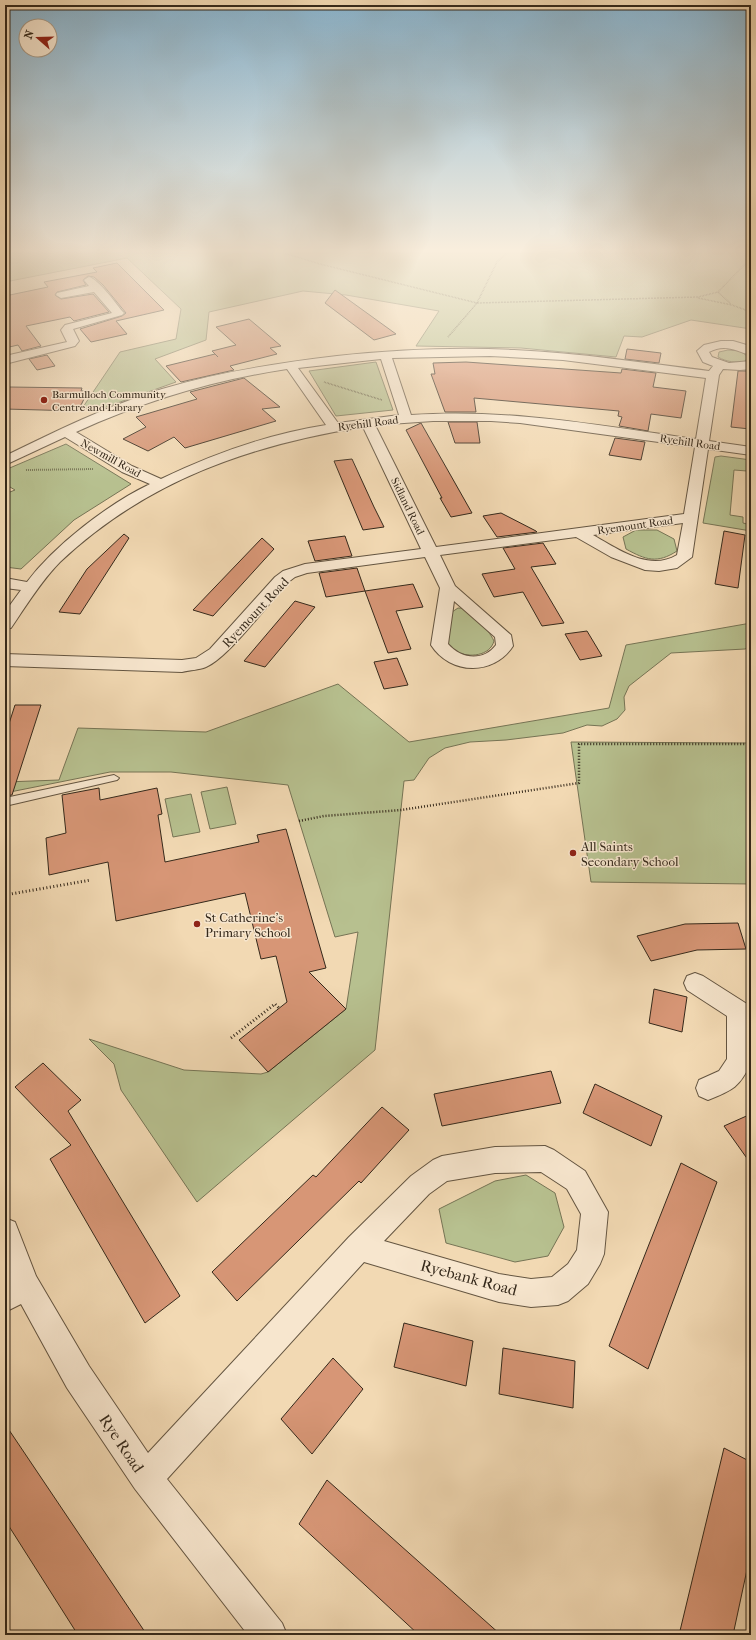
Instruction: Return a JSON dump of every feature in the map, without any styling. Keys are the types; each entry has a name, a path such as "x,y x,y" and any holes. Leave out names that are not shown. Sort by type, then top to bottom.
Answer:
{"street":[{"path":"5,360 71,344 73,341 67,330"},
{"path":"716,370 707,359 704,351 711,345 730,344 744,346 751,350"},
{"path":"5,460 64,431 166,392 247,371 294,369 384,354 435,352 512,353 716,370 741,368 751,365"},
{"path":"384,354 404,412"},
{"path":"294,369 334,427"},
{"name":"Ryemount Road","path":"578,532 637,563 666,566 673,564 684,557 702,444 716,370"},
{"name":"Ryehill Road","path":"31,587 54,560 80,536 127,501 159,483 203,463 248,447 289,436 334,427 368,423 404,412 493,417 552,423 751,450"},
{"name":"Sidland Road","path":"368,423 448,588 503,635 505,646 497,656 482,662 464,662 448,656 443,651 440,645 448,588"},
{"name":"Newmill Road","path":"64,431 127,469 159,483"},
{"name":"Ryemount Road","path":"5,660 182,666 201,663 216,653 281,580 289,574 305,569 691,517"},
{"path":"5,583 31,587 5,624"},
{"path":"695,983 745,1009 739,1062 728,1079 708,1088"},
{"name":"Ryebank Road","path":"146,1478 359,1247 420,1185 442,1170 495,1160 545,1159 576,1180 595,1212 590,1254 578,1274 558,1291 531,1293 499,1288 359,1247"},
{"name":"Rye Road","path":"5,1232 16,1291 78,1377 146,1478 270,1635"}],"lane":[{"path":"5,802 114,778"}],"path":[{"path":"435,352 454,330"},
{"path":"294,369 404,412"},
{"path":"20,470 127,469"},
{"path":"299,822 324,816 400,810 579,783 579,744 751,744"},
{"path":"5,895 91,880"},
{"path":"231,1038 275,1004 279,1008"}],"green space":[{"path":"178,330 207,330 206,340 155,359 176,382 95,411 83,407 120,352 176,339"},
{"path":"427,330 664,330 642,337 624,336 616,357 521,348 416,346"},
{"path":"728,350 740,351 747,356 746,361 731,362 718,357 719,352"},
{"path":"376,362 393,410 336,416 309,371"},
{"path":"66,444 131,484 74,520 21,569 5,567 5,494 15,490 5,484 5,470"},
{"path":"721,456 751,460 751,465 748,465 747,471 734,470 730,515 743,517 743,523 751,525 751,531 703,523 715,457"},
{"path":"636,530 657,530 674,539 677,551 663,558 657,559 646,558 633,553 626,549 623,537"},
{"path":"458,608 469,611 474,615 488,631 494,641 492,646 484,653 473,655 462,654 447,644 452,612"},
{"path":"751,623 751,646 745,649 671,653 629,686 624,697 625,710 617,719 602,726 587,725 563,733 506,740 470,742 445,748 429,758 414,780 404,781 375,1050 197,1202 121,1090 114,1064 89,1039 184,1070 261,1074 268,1072 346,1009 358,932 335,937 288,785 171,772 110,772 5,793 5,782 59,780 78,728 206,732 338,684 409,742 609,708 626,645"},
{"path":"571,742 751,743 751,884 591,882"},
{"path":"227,787 236,824 210,829 201,792"},
{"path":"191,794 200,832 173,837 165,799"},
{"path":"526,1175 555,1193 564,1227 548,1256 515,1262 446,1243 439,1209 495,1181"}],"building":[{"path":"5,330 29,330 41,346 22,351 18,345 5,348"},
{"path":"80,330 123,330 127,334 91,342"},
{"path":"219,330 261,330 281,346 270,348 277,354 230,366 234,370 181,382 166,366 215,354 212,351 236,345"},
{"path":"360,330 390,330 396,334 374,340"},
{"path":"627,349 661,353 659,363 625,359"},
{"path":"47,355 55,366 37,370 29,359"},
{"path":"466,362 621,373 622,369 656,373 653,387 686,391 681,418 651,414 648,431 619,426 622,417 618,416 619,411 474,398 476,412 445,412 431,374 435,374 433,363"},
{"path":"738,371 751,371 750,429 731,427"},
{"path":"244,378 280,407 262,409 276,421 185,448 174,437 148,451 123,439 146,427 136,417 197,399 190,392"},
{"name":"Barmulloch Community Centre and Library","path":"9,387 82,388 81,391 88,391 78,411 5,409 5,394"},
{"path":"448,422 477,422 480,443 455,443"},
{"path":"421,423 472,513 451,517 440,498 442,498 406,430"},
{"path":"615,438 645,442 641,460 609,455"},
{"path":"352,459 384,527 363,530 334,461"},
{"path":"501,513 537,532 497,537 483,516"},
{"path":"724,531 745,535 738,588 715,584"},
{"path":"124,534 129,538 80,614 59,612 87,569"},
{"path":"345,536 352,556 315,561 308,541"},
{"path":"262,538 274,549 213,616 193,610"},
{"path":"543,543 556,564 531,567 564,623 542,626 523,592 494,597 482,574 515,569 503,548"},
{"path":"357,568 365,591 326,597 319,573"},
{"path":"413,584 423,607 396,611 411,649 388,653 365,591"},
{"path":"295,601 315,607 265,667 244,661"},
{"path":"587,631 602,656 580,660 565,634"},
{"path":"397,658 408,685 384,689 374,662"},
{"path":"15,705 41,705 12,795 5,796 5,736"},
{"path":"99,788 100,800 157,788 162,814 158,815 165,862 259,842 257,835 286,829 326,968 309,972 346,1009 268,1072 239,1040 287,1002 276,956 261,959 245,893 116,921 108,862 49,875 46,838 66,833 62,795"},
{"path":"738,923 746,949 697,950 651,961 637,936 685,924"},
{"path":"654,989 687,997 682,1032 649,1023"},
{"path":"43,1063 81,1100 68,1111 180,1296 145,1323 50,1159 71,1145 15,1087"},
{"path":"551,1071 561,1103 442,1126 434,1094"},
{"path":"595,1084 662,1116 651,1146 583,1113"},
{"path":"382,1107 409,1130 361,1183 359,1181 237,1301 212,1272 313,1175 316,1177"},
{"path":"751,1114 751,1164 724,1126"},
{"path":"681,1163 717,1182 648,1369 609,1346"},
{"path":"404,1323 473,1341 466,1386 394,1367"},
{"path":"503,1348 575,1361 573,1408 499,1394"},
{"path":"333,1358 363,1389 312,1454 281,1419"},
{"path":"5,1424 147,1635 78,1635 5,1520"},
{"path":"724,1448 751,1462 751,1551 733,1635 679,1635"},
{"path":"327,1480 501,1635 419,1635 299,1524"}],"place":[{"name":"Barmulloch Community Centre and Library","path":"44,400"},
{"name":"All Saints Secondary School","path":"573,853"},
{"name":"St Catherine's Primary School","path":"197,924"}]}
